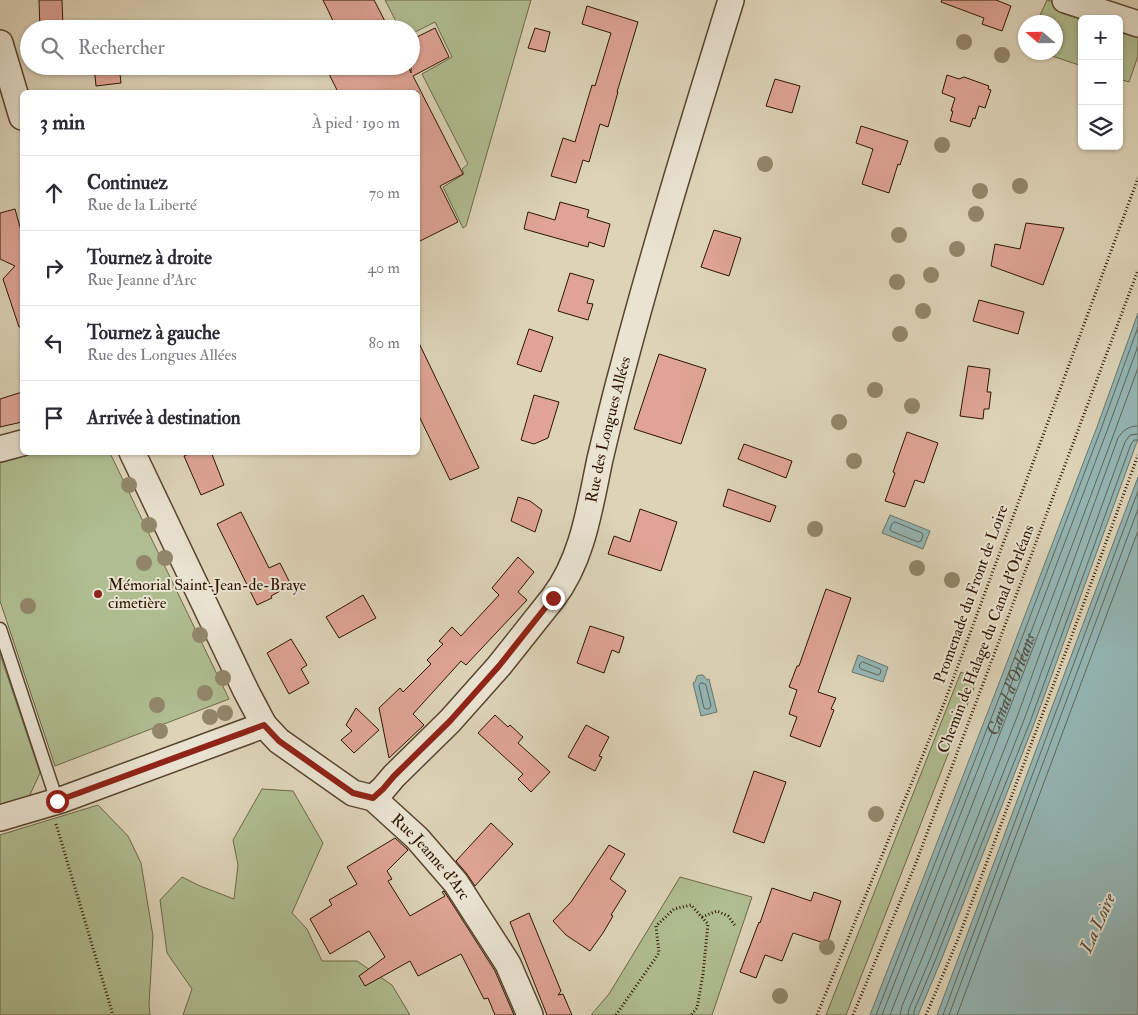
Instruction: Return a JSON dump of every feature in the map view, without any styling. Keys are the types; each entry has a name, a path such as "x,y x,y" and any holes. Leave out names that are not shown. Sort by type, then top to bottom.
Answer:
{"street":[{"name":"Rue des Longues Allées","path":"373,798 450,721 499,666 562,587 568,575 583,536 608,423 640,304 730,0"},
{"path":"1065,0 1138,24"},
{"path":"0,43 20,110"},
{"path":"0,449 20,444"},
{"name":"Rue Jeanne d'Arc","path":"133,455 264,725 279,741 353,793 373,798 417,838 456,883 508,964 530,1015"},
{"path":"0,818 55,809 264,725"}],"lane":[{"path":"4,634 55,809"}],"path":[{"name":"Promenade du Front de Loire","path":"818,1015 945,701 1138,178"},
{"name":"Chemin de Halage du Canal d'Orléans","path":"853,1015 914,868 1138,270"},
{"path":"926,1015 958,939 1138,455"},
{"path":"55,809 113,1015"},
{"path":"616,1015 659,953 656,926 674,909 691,905 708,924 703,974 697,1008 691,1015"},
{"path":"702,917 717,910 728,916 736,927"}],"green space":[{"path":"385,0 531,0 466,226 463,228 443,187 464,174 462,169 468,164 422,74 452,57 435,22 420,30 420,20 395,20"},
{"path":"1047,0 1096,15 1078,15 1078,65 1063,60 1063,15 1040,15"},
{"path":"1123,23 1138,28 1138,56 1129,82 1123,80"},
{"path":"28,455 111,455 229,699 55,766 0,601 0,463"},
{"path":"0,654 40,773 29,797 0,806"},
{"path":"961,672 977,680 846,1015 826,1015"},
{"path":"262,789 293,791 323,843 292,913 307,929 322,961 357,961 392,985 410,1015 183,1015 192,989 167,953 160,900 182,877 234,899 238,865 233,840"},
{"path":"98,805 128,836 141,863 153,936 150,1015 0,1015 0,835"},
{"path":"680,877 752,897 712,1015 591,1015 609,994"}],"water":[{"name":"Canal d'Orléans","path":"1138,313 1138,439 1034,724 918,1015 870,1015 1097,427"},
{"name":"La Loire","path":"1138,477 1138,1015 937,1015"},
{"path":"890,515 930,531 923,549 882,533"},
{"path":"858,655 888,667 883,682 852,672"},
{"path":"703,675 707,680 709,679 717,712 701,716 693,683 697,676"}],"building":[{"path":"39,0 62,0 63,20 40,20"},
{"path":"323,0 374,0 384,20 333,20"},
{"path":"942,0 996,0 1011,6 1002,31 982,24 984,18 941,2"},
{"path":"587,6 638,22 608,127 600,124 589,162 583,160 576,183 551,176 563,138 575,142 592,85 595,86 611,33 582,24"},
{"path":"435,28 449,57 420,72 420,36"},
{"path":"535,28 550,32 545,52 528,48"},
{"path":"95,75 120,75 121,83 96,86"},
{"path":"415,75 413,76 463,174 440,186 458,222 420,241 420,90 337,90 330,76"},
{"path":"947,75 959,79 964,77 989,86 988,89 991,90 985,108 979,106 970,127 950,121 955,98 942,93"},
{"path":"775,79 800,86 792,113 766,106"},
{"path":"861,126 908,141 889,193 862,184 873,149 856,143"},
{"path":"560,202 589,210 587,217 610,224 604,247 589,242 588,247 524,229 528,212 555,220"},
{"path":"15,209 20,227 20,327 3,279 15,266 0,259 0,213"},
{"path":"1026,223 1064,228 1043,285 991,266 995,244 1020,249"},
{"path":"714,230 741,238 729,276 701,267"},
{"path":"570,273 594,280 587,303 593,304 588,320 558,311"},
{"path":"979,300 1024,312 1018,334 973,321"},
{"path":"529,329 553,337 541,372 517,364"},
{"path":"420,345 479,468 450,480 420,418"},
{"path":"659,354 706,369 681,444 634,429"},
{"path":"968,366 990,369 987,392 991,392 989,409 984,409 983,419 960,416"},
{"path":"20,393 20,422 0,427 0,399"},
{"path":"534,395 559,402 548,438 534,444 521,440"},
{"path":"907,432 938,443 924,483 915,480 905,507 885,501"},
{"path":"744,444 792,461 786,478 738,459"},
{"path":"212,455 224,485 201,495 184,456"},
{"path":"728,489 776,506 770,522 723,506"},
{"path":"518,497 530,501 542,510 535,532 511,521"},
{"path":"640,509 677,522 661,571 608,554 614,536 630,542"},
{"path":"241,512 269,568 280,563 291,585 271,596 272,598 257,605 217,524"},
{"path":"518,557 534,572 518,592 527,600 466,665 461,661 413,714 424,725 389,758 379,708 400,688 403,692 431,664 427,660 443,644 439,641 452,627 461,636 499,595 492,588"},
{"path":"826,589 851,598 818,692 836,698 831,709 834,710 820,747 790,736 797,717 789,714 797,690 789,687 797,666 799,666"},
{"path":"363,595 376,618 339,638 326,617"},
{"path":"590,626 624,637 619,653 612,650 604,673 577,663"},
{"path":"291,639 307,665 301,669 309,683 289,694 267,653"},
{"path":"356,708 379,730 354,753 341,740 352,731 346,725"},
{"path":"495,715 523,737 518,743 550,772 531,792 518,779 523,774 478,733"},
{"path":"586,725 609,737 599,756 602,757 595,771 568,757"},
{"path":"754,771 786,782 764,843 733,832"},
{"path":"491,823 513,844 475,886 456,861"},
{"path":"395,838 408,850 387,871 392,879 388,881 410,916 445,896 442,892 444,891 495,971 514,1015 495,1015 488,998 484,999 461,954 418,976 410,961 365,986 359,976 385,957 369,931 330,954 310,919 332,905 329,900 357,884 347,867"},
{"path":"609,845 625,854 610,879 626,891 611,915 613,916 603,933 590,951 566,935 553,921 571,902"},
{"path":"772,888 811,901 814,892 841,901 827,944 793,933 782,961 765,955 756,978 740,972"},
{"path":"529,913 561,991 558,995 563,994 572,1015 547,1015 510,922"}],"place":[{"name":"Mémorial Saint-Jean-de-Braye cimetière","path":"98,594"}],"route":[{"path":"57,801 264,725 279,741 353,793 373,798 450,721 499,666 553,598"}]}
